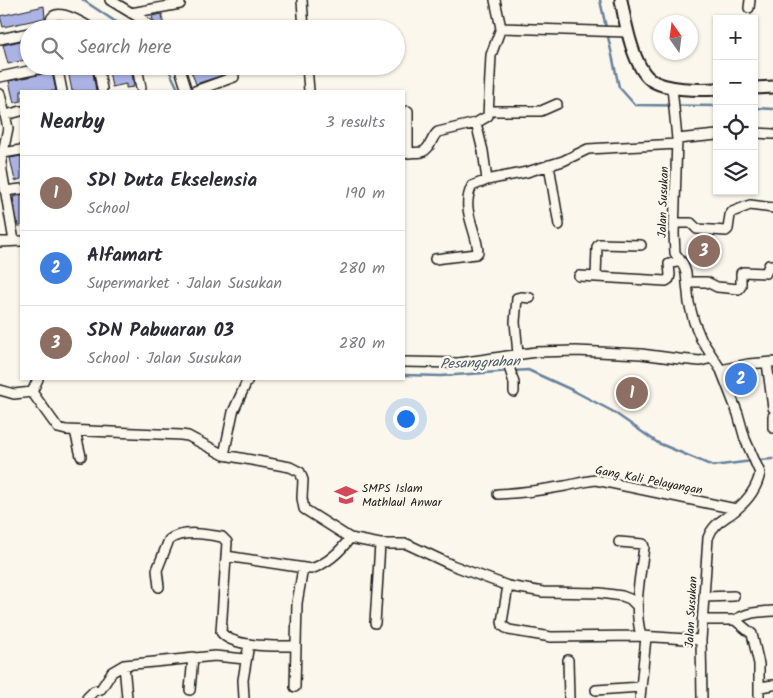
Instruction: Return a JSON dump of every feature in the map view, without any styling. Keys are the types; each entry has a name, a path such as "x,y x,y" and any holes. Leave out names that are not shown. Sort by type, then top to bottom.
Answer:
{"main road":[{"path":"622,0 627,32 646,74 652,80 673,92 713,89"},
{"path":"758,88 773,87"}],"street":[{"path":"110,0 141,20"},
{"path":"302,0 303,20"},
{"path":"408,111 406,153 422,152 428,147 435,133 476,123 488,116 491,55 502,28 495,0"},
{"path":"131,13 180,4"},
{"path":"50,20 51,17 61,13 66,13 78,20"},
{"path":"502,28 627,32"},
{"path":"0,39 20,35"},
{"path":"0,77 20,73"},
{"path":"59,75 62,90"},
{"path":"100,75 102,89"},
{"path":"139,75 141,88"},
{"path":"182,75 187,90"},
{"path":"308,75 309,90"},
{"path":"198,90 234,77"},
{"name":"Jalan Susukan","path":"673,92 677,142 674,223 675,253 686,273 689,303 694,322 701,339 721,370 729,388 751,454 760,474 748,499 711,528 707,549 701,640 702,698"},
{"path":"0,94 6,114 7,136 1,162 5,192 18,242 0,242"},
{"path":"489,111 541,111 557,104"},
{"path":"6,114 20,111"},
{"path":"476,123 483,151 487,180"},
{"path":"758,133 773,134"},
{"path":"434,259 476,254 478,252 468,209 468,197 472,186 487,180 549,165 577,156 588,149 677,142 713,136"},
{"path":"4,153 20,150"},
{"path":"549,165 559,225"},
{"path":"5,192 20,189"},
{"path":"674,223 691,223 697,229 726,231 732,212 750,206 773,208"},
{"path":"596,277 597,247 599,244 641,245"},
{"path":"579,276 666,281 669,280 670,275 669,264 681,261"},
{"path":"687,282 708,282 717,287 739,289 741,286 741,273 764,273 769,265 773,265"},
{"path":"518,354 515,307 517,298 530,298"},
{"path":"405,362 459,363 507,360 518,354 536,352 641,354 700,360 712,358"},
{"path":"507,360 514,383 514,392"},
{"path":"721,370 770,363 773,408"},
{"path":"224,455 235,408 248,380"},
{"path":"0,390 14,394 34,386 58,428 75,431 181,434 224,455 290,467 300,472 303,480 302,498 304,509 350,538 380,544 407,544 452,565 508,586 543,592 600,593 622,596 630,599 636,605"},
{"path":"773,416 773,428"},
{"path":"75,431 81,456"},
{"name":"Gang Kali Pelayangan","path":"498,494 520,493 596,480 736,509"},
{"path":"159,587 157,570 166,545 172,537 197,534 222,537 226,542 226,556 222,632 226,637 249,644 276,647 295,646"},
{"path":"226,556 311,569 321,566 342,548 350,538"},
{"path":"619,542 640,543 644,547 636,605 638,622 644,637 640,698"},
{"path":"375,623 380,544"},
{"path":"295,688 297,604 303,568"},
{"path":"508,586 502,622 503,626 509,630 551,637 644,637 701,640"},
{"path":"704,597 734,596"},
{"path":"703,620 735,620 744,614 773,611"},
{"path":"735,620 752,634 759,664 759,698"},
{"path":"244,698 243,680 249,644"},
{"path":"87,698 94,691 101,689 112,672 124,666 192,657 216,656 246,659"},
{"path":"190,690 192,657"},
{"path":"568,660 569,698"},
{"path":"124,666 127,698"},
{"path":"760,687 773,685"},
{"path":"596,690 641,687"}],"building":[{"path":"44,6 45,18 20,20 20,23 3,27 0,16"},
{"path":"162,14 163,20 153,20 152,16"},
{"path":"20,41 20,61 8,64 3,45"},
{"path":"38,75 53,75 56,90 20,90 20,101 14,103 9,81"},
{"path":"69,75 93,75 96,90 72,90"},
{"path":"110,75 132,75 134,87 126,88 126,84 112,87"},
{"path":"192,75 224,75 196,84"},
{"path":"20,156 20,179 15,181 10,158"},
{"path":"20,195 20,226 18,226 13,197"},
{"path":"752,372 755,385 734,387 729,375"}],"waterway":[{"name":"Pesanggrahan","path":"83,0 113,20"},
{"path":"600,0 619,87 635,105 713,106"},
{"name":"Pesanggrahan","path":"171,75 179,90"},
{"path":"758,108 773,109"},
{"name":"Pesanggrahan","path":"405,375 441,376 528,370 612,411 658,443 713,466 752,461"},
{"name":"Pesanggrahan","path":"757,460 773,459"}],"place":[{"name":"SDN Pabuaran 03","path":"704,251"},
{"name":"Alfamart","path":"741,379"},
{"name":"SDI Duta Ekselensia","path":"632,393"},
{"name":"SMPS Islam Mathlaul Anwar","path":"346,495"}]}
